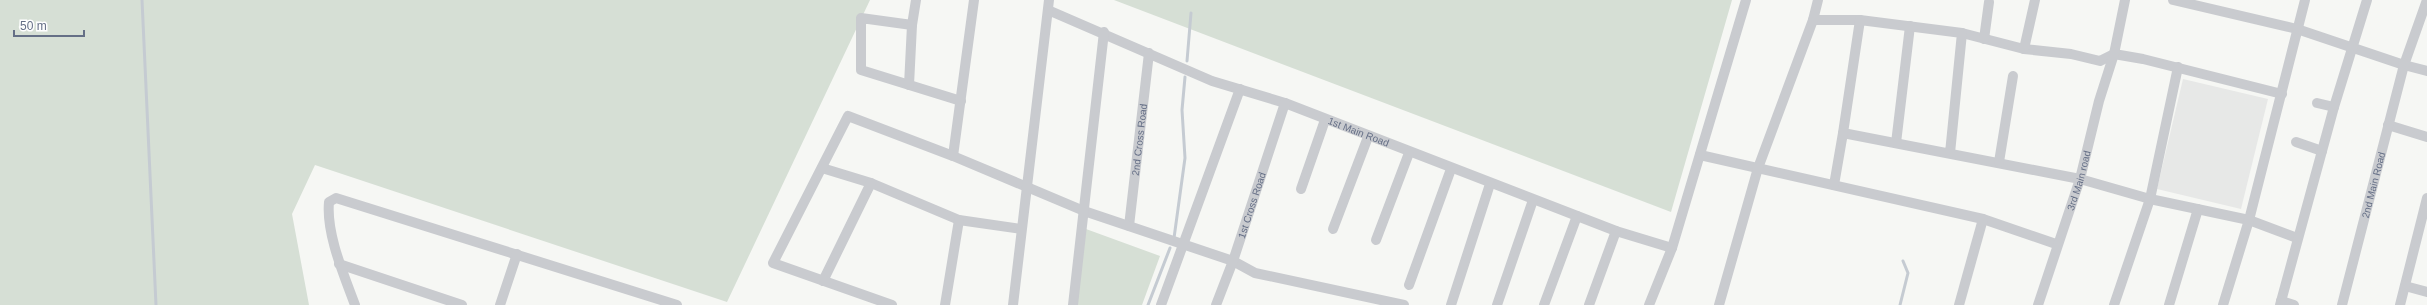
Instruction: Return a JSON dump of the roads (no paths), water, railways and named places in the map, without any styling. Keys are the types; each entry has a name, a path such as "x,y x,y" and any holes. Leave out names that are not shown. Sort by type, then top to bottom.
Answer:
{"street":[{"path":"909,85 912,25 916,0"},
{"path":"953,156 974,0"},
{"path":"1649,305 1672,248 1746,0"},
{"path":"1719,305 1758,168 1813,20 1818,0"},
{"path":"2024,49 2035,0"},
{"name":"3rd Main road","path":"2038,305 2056,244 2080,179 2099,101 2114,54 2124,0"},
{"path":"2173,0 2297,29 2404,65 2427,71"},
{"path":"2223,305 2249,220 2282,94 2304,0"},
{"path":"2294,305 2280,303 2334,107 2367,0"},
{"name":"2nd Main Road","path":"2342,305 2404,65 2426,12 2427,0"},
{"path":"1984,39 1989,2"},
{"path":"1012,305 1021,229 1028,188 1048,5"},
{"name":"1st Main Road","path":"1048,5 1212,81 1285,103 1490,184 1616,231 1672,248"},
{"path":"912,25 861,18 861,70 961,101"},
{"path":"1813,20 1860,20 1962,33 2024,49 2071,54 2100,61 2114,54 2178,67 2282,94"},
{"path":"1834,185 1844,133 1860,20"},
{"path":"1896,143 1910,26"},
{"path":"1073,305 1104,32"},
{"path":"1950,153 1962,33"},
{"name":"2nd Cross Road","path":"1129,226 1149,53"},
{"path":"2114,305 2150,199 2178,67"},
{"path":"1999,162 2013,76"},
{"path":"1161,305 1240,90"},
{"name":"1st Cross Road","path":"1216,305 1233,261 1285,103"},
{"path":"2318,103 2334,107"},
{"path":"892,305 772,263 848,116 953,156 1084,211 1233,261 1255,273 1404,305"},
{"path":"1301,189 1325,120"},
{"path":"2388,125 2427,137"},
{"path":"1844,133 2080,179 2150,199 2249,220 2297,238"},
{"path":"1333,229 1368,137"},
{"path":"2296,142 2322,151"},
{"path":"1376,240 1409,153"},
{"path":"1700,155 1983,219 2056,244"},
{"path":"822,168 871,183 959,220 1021,229"},
{"path":"1409,285 1451,169"},
{"path":"822,281 871,183"},
{"path":"1451,305 1490,184"},
{"path":"355,305 339,264 328,213 329,202 336,198 677,305"},
{"path":"2400,305 2427,198"},
{"path":"1498,305 1533,200"},
{"path":"2169,305 2198,209"},
{"path":"1544,305 1577,216"},
{"path":"1959,305 1983,219"},
{"path":"945,305 959,220"},
{"path":"1589,305 1616,231"},
{"path":"500,305 517,254"},
{"path":"339,264 462,305"},
{"path":"2405,286 2427,292"}],"waterway":[{"path":"142,0 156,305"},
{"path":"1187,61 1191,13"},
{"path":"1174,238 1185,158 1182,110 1185,77"},
{"path":"1148,305 1170,248"},
{"path":"1900,305 1908,273 1903,261"}]}
